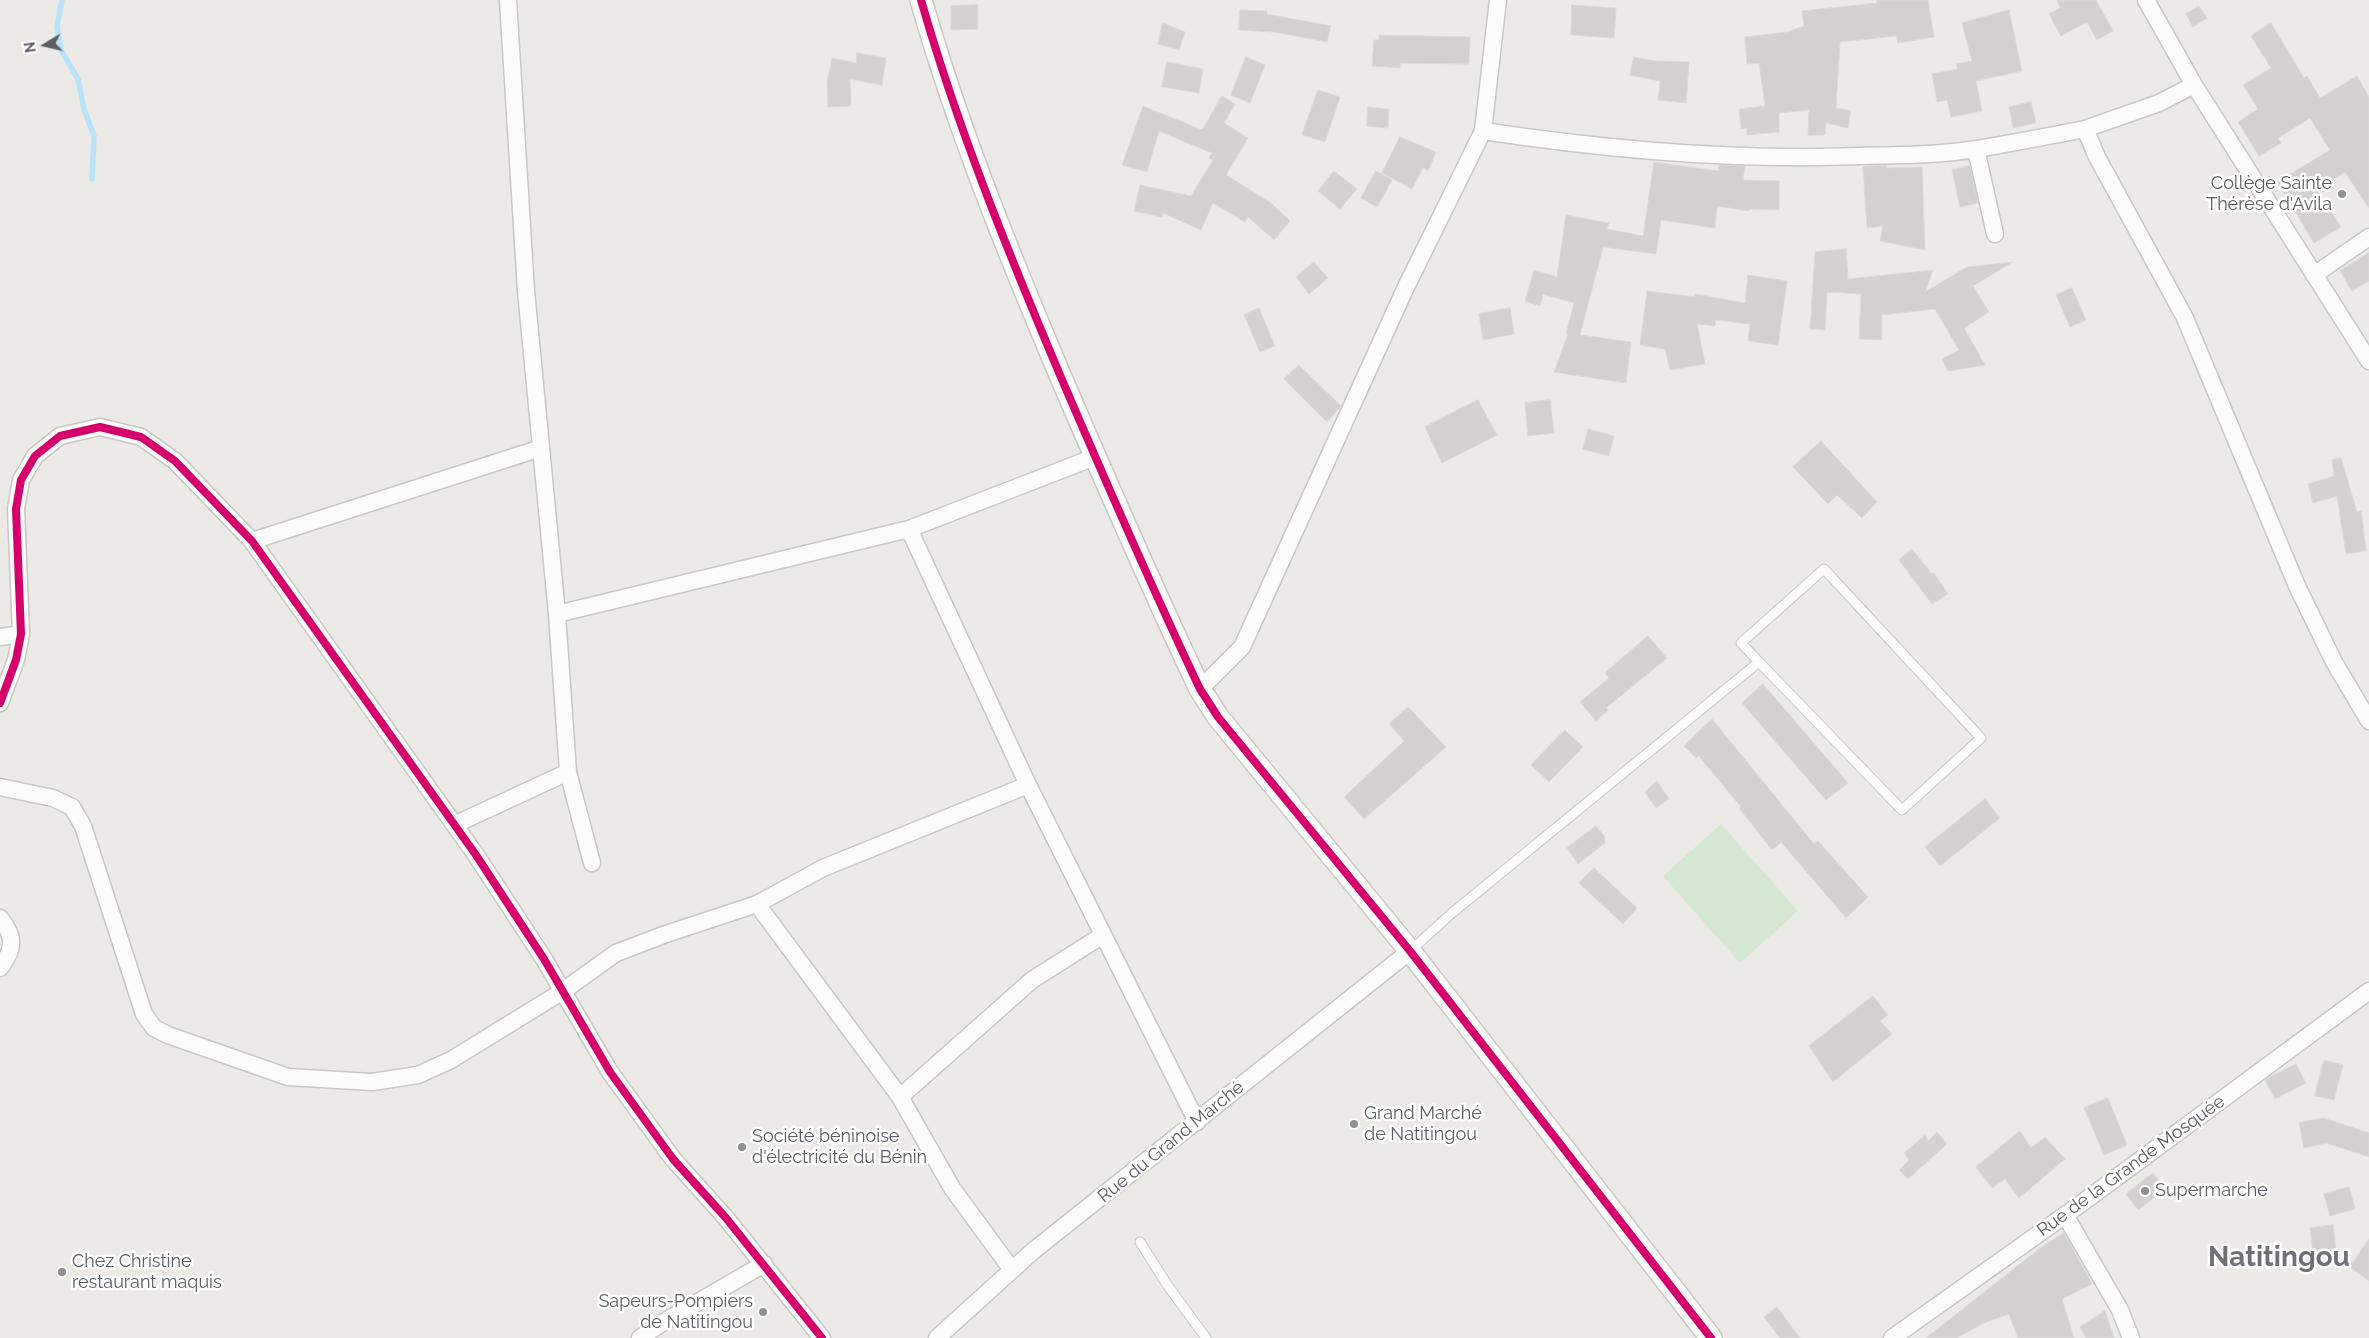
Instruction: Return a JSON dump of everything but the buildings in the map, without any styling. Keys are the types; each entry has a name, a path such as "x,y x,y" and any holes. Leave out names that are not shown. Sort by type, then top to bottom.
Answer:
{"street":[{"path":"508,0 526,291 537,387 557,614 568,772 592,863"},
{"path":"921,0 948,92 1005,243 1096,458 1200,689 1218,717 1410,951 1711,1338"},
{"path":"1200,689 1242,646 1406,287 1484,131 1498,0"},
{"path":"2146,0 2194,85 2369,360"},
{"path":"1484,131 1638,150 1763,158 1918,154 1976,149 2085,129 2158,103 2194,85"},
{"path":"2085,129 2101,165 2185,318 2297,586 2334,662 2369,721"},
{"path":"1976,149 1995,234"},
{"path":"2314,275 2369,237"},
{"path":"0,703 16,660 21,634 16,509 22,480 35,456 60,436 100,428 141,437 175,461 252,541 345,674 456,824 563,991 610,1072 674,1160 764,1264 822,1338"},
{"path":"252,541 541,448"},
{"path":"557,614 909,528 1096,458"},
{"path":"909,528 1028,785 1197,1122"},
{"path":"0,637 21,634"},
{"path":"456,824 568,772"},
{"path":"0,787 53,798 72,807 83,826 144,1014 154,1028 168,1035 288,1077 372,1082 418,1075 451,1060 563,991 616,953 666,934 757,904 823,868 1028,785"},
{"path":"757,904 900,1097 952,1188 1012,1270"},
{"path":"0,918 10,930 12,945 7,959 0,968"},
{"path":"900,1097 1032,980 1103,934"},
{"name":"Rue du Grand Marché","path":"937,1338 1012,1270 1410,951"},
{"name":"Rue de la Grande Mosquée","path":"1892,1338 2065,1215 2369,991"},
{"path":"2065,1215 2120,1310 2131,1338"},
{"path":"640,1338 662,1323 764,1264"}],"lane":[{"path":"1824,569 1981,738 1902,810 1759,662 1741,643 1824,569"},
{"path":"1410,951 1452,913 1759,662"},
{"path":"1140,1242 1168,1286 1206,1338"}],"green space":[{"path":"1721,824 1798,911 1740,963 1663,876"}],"waterway":[{"path":"62,0 57,27 61,50 78,79 84,109 94,136 92,179"}],"cycle path":[{"path":"921,0 951,96 985,190 1022,283 1111,493 1200,689 1218,717 1410,951 1711,1338"},
{"path":"0,703 16,660 21,634 16,509 21,480 35,456 60,436 100,427 141,437 175,461 252,541 476,855 544,959 610,1072 673,1159 726,1218 822,1338"}],"place":[{"name":"Collège Sainte Thérèse d'Avila","path":"2342,194"},
{"name":"Grand Marché de Natitingou","path":"1354,1124"},
{"name":"Société béninoise d'électricité du Bénin","path":"742,1147"},
{"name":"Supermarche","path":"2145,1191"},
{"name":"Chez Christine restaurant maquis","path":"62,1272"},
{"name":"Sapeurs-Pompiers de Natitingou","path":"763,1312"}],"district":[{"name":"Natitingou","path":"2279,1258"}]}
